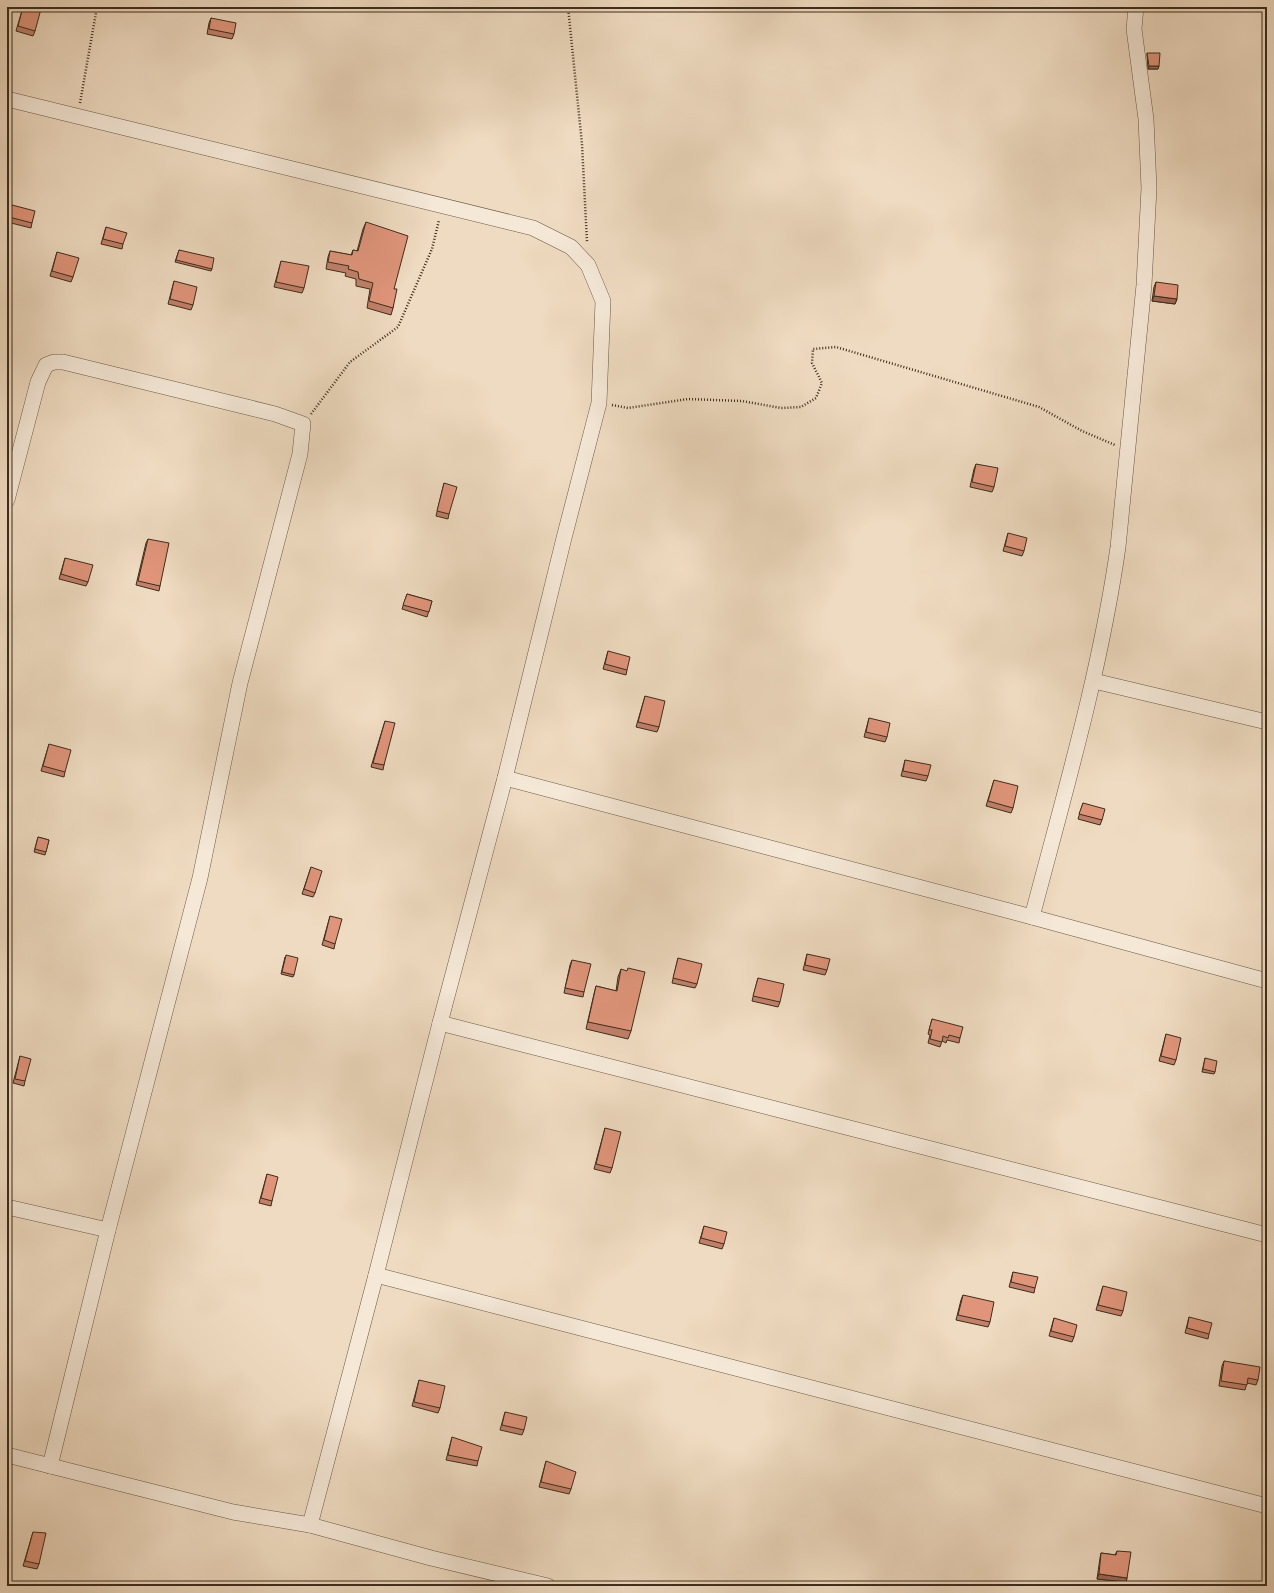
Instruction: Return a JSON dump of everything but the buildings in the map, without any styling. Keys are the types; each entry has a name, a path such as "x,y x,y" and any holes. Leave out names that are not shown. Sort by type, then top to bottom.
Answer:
{"street":[{"path":"1032,917 1094,681 1113,587 1144,285 1149,188 1146,119 1134,29 1136,7"},
{"path":"7,99 533,228 570,247 588,265 603,301 599,403 505,778 310,1525"},
{"path":"7,500 38,382 46,365 54,362 64,362 268,412 303,424 300,454 240,683 200,878 108,1230 50,1466"},
{"path":"1094,681 1267,722"},
{"path":"505,778 1032,917 1267,981"},
{"path":"440,1023 1267,1235"},
{"path":"7,1206 108,1230"},
{"path":"376,1275 1267,1506"},
{"path":"7,1455 233,1512 310,1525 431,1558 548,1586"}],"path":[{"path":"77,117 97,7"},
{"path":"568,7 582,144 588,265"},
{"path":"303,424 350,362 398,327 432,249 443,206"},
{"path":"599,403 628,408 688,399 742,400 781,408 801,407 816,398 822,383 812,363 813,349 836,347 1039,407 1082,431 1128,450"}]}
